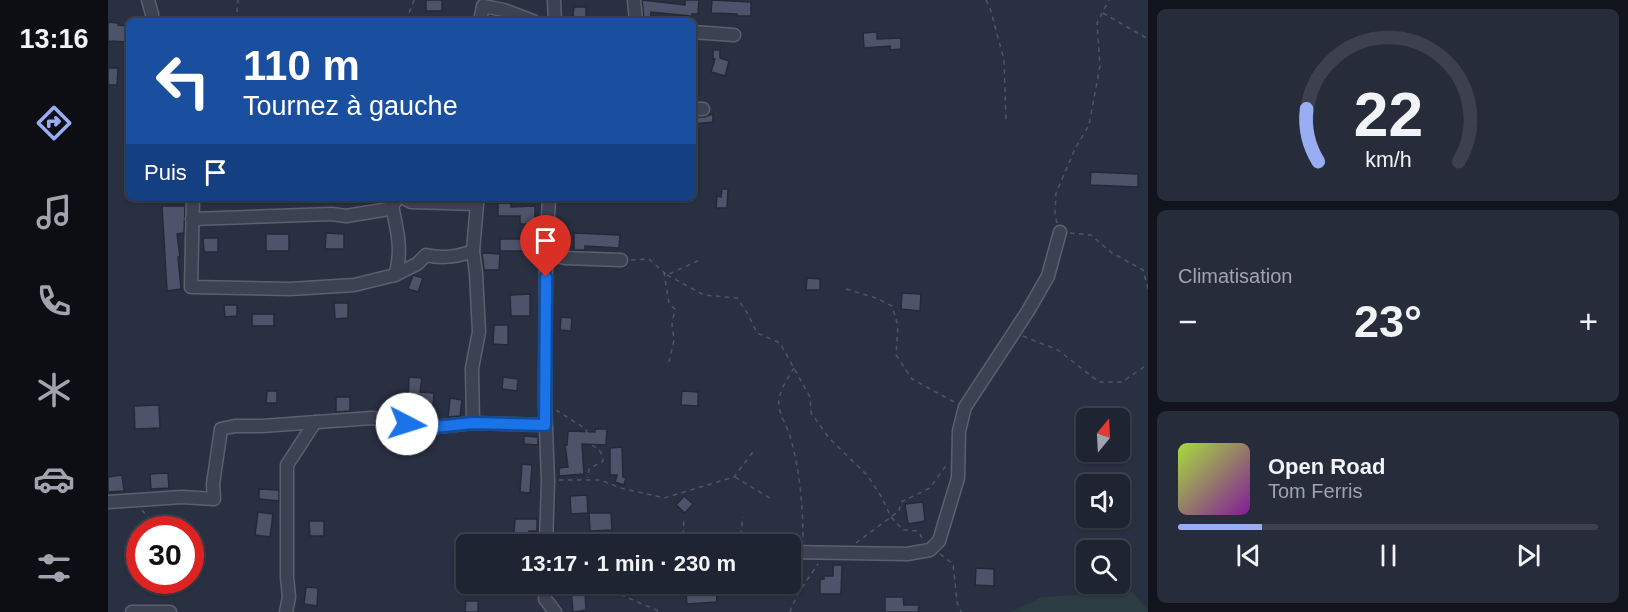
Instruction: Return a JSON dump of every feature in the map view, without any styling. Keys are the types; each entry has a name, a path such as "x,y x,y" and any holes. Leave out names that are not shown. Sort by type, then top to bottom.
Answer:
{"street":[{"path":"148,0 152,18"},
{"path":"554,0 555,18"},
{"path":"634,0 636,18"},
{"path":"481,18 483,6 504,10 525,18"},
{"path":"696,32 734,35"},
{"path":"193,201 191,287 290,288 354,285 395,274 417,264 426,255 437,258 460,256 473,251"},
{"path":"409,201 477,201 473,251 477,273 479,332 472,368 473,423"},
{"path":"546,534 546,254 549,201"},
{"path":"192,219 332,214 346,216 389,209 394,202"},
{"path":"394,202 400,262 395,274"},
{"path":"801,552 907,554 930,550 939,541 958,478 959,431 964,407 1028,311 1048,276 1060,232"},
{"path":"546,254 565,258 621,260"},
{"path":"108,502 182,497 214,499 213,484 221,429 235,426 372,418 435,427 473,423 545,425"},
{"path":"286,612 289,597 286,577 287,465 315,422"},
{"path":"540,612 545,594"},
{"path":"545,599 555,612"},
{"path":"132,612 170,612"}],"path":[{"path":"236,18 238,0"},
{"path":"407,18 414,0"},
{"path":"986,0 1004,60 1006,119"},
{"path":"1109,0 1097,23 1100,66 1089,125 1075,149 1056,193 1055,214 1060,232 1091,235 1112,253 1143,270 1148,289"},
{"path":"1102,12 1148,39"},
{"path":"621,260 650,259 667,275 704,295 736,298 748,314 756,333 780,343 810,397 812,413 829,438 867,475 891,517 903,530 918,531 930,550 944,556 953,564 957,602 961,612"},
{"path":"667,275 702,259"},
{"path":"664,272 669,304 675,309 672,324 674,340 669,362"},
{"path":"846,289 876,298 892,306 898,326 896,355 912,379 964,407"},
{"path":"1014,332 1058,350 1099,382 1122,382 1148,363"},
{"path":"794,367 782,388 778,404 790,436 797,466 803,510 800,534"},
{"path":"545,403 586,429 589,444 602,453 603,461 589,469 588,480"},
{"path":"548,481 600,480 621,488 664,498 734,477 753,452"},
{"path":"842,553 899,511 902,502 930,488 947,464"},
{"path":"734,477 773,500"},
{"path":"683,534 684,517"},
{"path":"740,534 743,517"},
{"path":"790,612 797,595 821,560"},
{"path":"619,594 661,612"}],"shaded area":[{"path":"1130,592 1148,612 1010,612 1042,597 1130,594"}],"building":[{"path":"426,0 442,0 442,11 426,11"},
{"path":"642,0 685,5 685,0 699,0 698,14 691,16 651,12 650,18 644,18"},
{"path":"712,0 751,2 751,16 711,13"},
{"path":"574,7 586,7 586,18 573,16"},
{"path":"108,22 126,26 126,42 108,41"},
{"path":"877,32 877,39 901,38 901,49 890,50 890,46 864,48 863,33"},
{"path":"713,50 720,50 720,58 729,61 725,76 711,72 715,59 713,59"},
{"path":"108,68 118,68 117,85 108,85"},
{"path":"713,114 713,122 696,124 696,117"},
{"path":"1091,172 1138,174 1138,187 1090,185"},
{"path":"722,189 728,189 727,208 716,208 717,196 721,197"},
{"path":"498,203 511,203 511,207 535,206 535,224 520,224 520,216 498,216"},
{"path":"162,206 185,206 184,233 177,234 181,289 167,291"},
{"path":"326,233 344,234 344,249 325,249"},
{"path":"574,233 620,235 619,248 585,246 585,250 574,250"},
{"path":"266,234 289,234 289,251 266,251"},
{"path":"203,238 218,238 218,252 204,252"},
{"path":"500,239 539,239 538,251 500,251"},
{"path":"482,253 500,254 499,270 484,270"},
{"path":"413,275 423,278 418,292 408,289"},
{"path":"807,278 820,279 820,290 806,290"},
{"path":"902,293 921,294 920,311 901,309"},
{"path":"530,294 530,316 511,316 510,295"},
{"path":"334,303 348,303 348,318 335,319"},
{"path":"224,305 237,305 237,316 225,317"},
{"path":"252,314 274,314 274,326 252,326"},
{"path":"561,317 572,318 571,331 560,330"},
{"path":"494,325 508,325 508,345 493,344"},
{"path":"409,377 422,378 420,392 434,393 433,407 408,405"},
{"path":"503,377 518,379 517,391 502,389"},
{"path":"267,391 277,391 277,403 266,403"},
{"path":"682,391 698,392 698,406 681,405"},
{"path":"336,397 350,397 350,411 336,412"},
{"path":"450,398 462,400 460,416 448,417"},
{"path":"159,405 160,428 135,429 134,406"},
{"path":"595,429 607,429 606,445 582,444 584,474 559,476 559,468 568,467 565,445 567,445 568,431 595,432"},
{"path":"524,436 538,437 538,445 524,444"},
{"path":"622,447 623,477 626,478 624,485 615,482 617,475 610,475 610,448"},
{"path":"522,464 532,465 530,493 520,492"},
{"path":"168,473 169,488 151,489 150,474"},
{"path":"122,475 124,491 108,492 108,477"},
{"path":"259,489 279,490 279,501 259,499"},
{"path":"587,495 588,513 571,514 570,496"},
{"path":"684,496 693,504 685,513 676,505"},
{"path":"923,502 925,521 908,524 905,504"},
{"path":"258,512 273,514 270,537 255,535"},
{"path":"589,513 611,513 612,530 590,531"},
{"path":"515,519 537,519 537,531 529,531 529,534 514,534"},
{"path":"309,521 324,521 324,536 310,536"},
{"path":"833,565 842,565 841,594 820,594 820,579 824,579 824,576 833,576"},
{"path":"976,568 994,569 994,586 975,585"},
{"path":"306,587 318,588 317,606 304,604"},
{"path":"571,594 585,594 586,610 573,612"},
{"path":"686,594 717,594 717,602 687,604"},
{"path":"885,597 903,597 904,605 919,605 918,612 885,612"},
{"path":"466,601 478,601 478,612 465,612"}],"route":[{"path":"407,424 435,427 473,423 545,425 546,277"}]}
